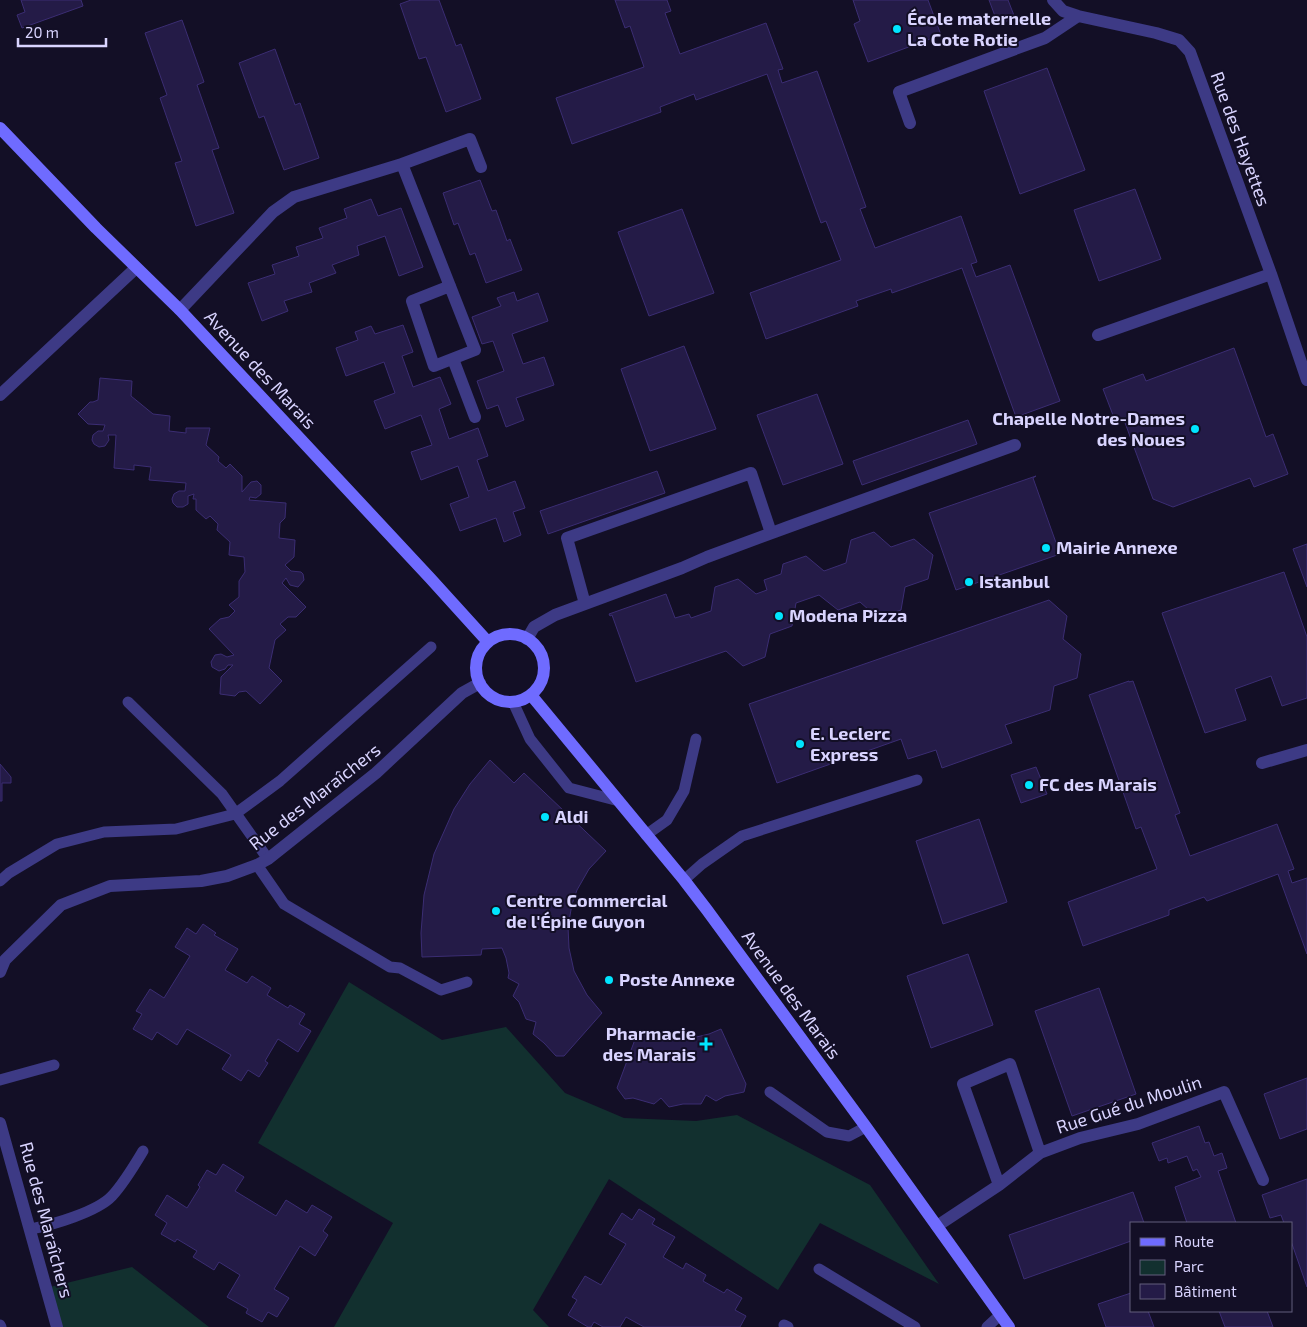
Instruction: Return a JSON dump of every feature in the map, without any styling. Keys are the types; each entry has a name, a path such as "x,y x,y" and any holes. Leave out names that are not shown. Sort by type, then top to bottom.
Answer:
{"street":[{"name":"Rue des Hayettes","path":"1053,0 1063,11 1078,16 1180,40 1190,52 1271,274 1307,380"},
{"path":"910,123 899,92 1045,38 1078,16"},
{"name":"Avenue des Marais","path":"0,128 136,268 180,310 488,642"},
{"path":"180,310 273,212 294,197 402,164 470,139 481,167"},
{"path":"402,164 450,286 475,350 434,366 412,301 450,286"},
{"path":"0,395 136,268"},
{"path":"1098,335 1271,274"},
{"path":"453,359 475,417"},
{"path":"528,639 534,627 555,615 1014,444"},
{"path":"585,604 567,538 751,473 771,533"},
{"path":"507,634 518,635 528,639 536,646 544,666 543,677 538,687 523,700 513,702 494,698 480,683 476,666 478,657 488,642 497,637 507,634"},
{"name":"Rue des Maraîchers","path":"0,972 5,960 61,906 110,886 201,882 227,876 262,862 376,774 462,693 480,683"},
{"name":"Avenue des Marais","path":"531,695 684,880 866,1127 1009,1327"},
{"path":"1262,763 1307,750"},
{"name":"Rue Gué du Moulin","path":"999,1185 963,1084 1010,1064 1040,1153"},
{"name":"Rue Gué du Moulin","path":"937,1226 999,1185 1040,1153 1080,1138 1138,1124 1224,1092 1263,1180"},
{"name":"Rue des Maraîchers","path":"0,1122 57,1327"}],"lane":[{"path":"0,881 9,873 57,844 104,832 176,829 235,814 280,781 431,647"},
{"path":"128,702 222,794 235,814 284,904 390,967 400,968 441,990 467,982"},
{"path":"513,702 530,739 570,788 619,801"},
{"path":"646,835 667,820 684,791 696,739"},
{"path":"684,880 702,864 742,836 917,780"},
{"path":"0,1080 54,1065"},
{"path":"770,1092 827,1132 849,1136 866,1127"},
{"path":"31,1229 55,1224 86,1212 112,1197 143,1151"},
{"path":"819,1269 915,1327"},
{"path":"987,1327 1000,1315"}],"green space":[{"path":"349,982 442,1040 506,1027 565,1093 624,1118 696,1121 737,1115 870,1185 939,1284 820,1223 778,1290 609,1179 533,1310 549,1327 334,1327 393,1223 258,1143"},
{"path":"132,1267 209,1327 53,1327 46,1288"}],"building":[{"path":"21,0 81,0 83,6 22,28 17,15 25,12"},
{"path":"411,0 439,0 456,46 461,44 481,99 446,112 426,57 419,59 400,4"},
{"path":"615,0 667,0 671,11 665,13 680,54 766,23 783,69 778,70 782,83 817,71 866,207 860,209 875,248 961,216 977,262 971,264 976,277 1010,265 1060,401 1016,417 962,268 892,293 891,289 856,301 858,306 766,339 750,293 841,260 826,221 821,223 767,74 696,100 694,94 660,107 661,112 572,144 556,98 644,67 630,26 625,28"},
{"name":"École maternelle La Cote Rotie","path":"853,0 928,0 941,35 868,62 854,24 860,21"},
{"path":"989,0 1008,0 1015,18 998,24"},
{"path":"182,20 204,82 197,85 219,148 212,150 234,213 196,226 175,163 182,161 160,98 167,95 145,33"},
{"path":"275,49 295,105 300,103 319,158 284,170 264,116 259,118 239,63"},
{"path":"1047,68 1085,170 1020,194 984,91"},
{"path":"480,180 492,211 496,210 507,241 510,239 522,270 486,283 475,253 470,255 458,223 454,225 443,193"},
{"path":"1135,189 1161,259 1099,281 1074,210"},
{"path":"371,199 378,216 401,208 423,267 399,276 385,236 357,246 359,255 332,265 336,273 309,283 312,292 284,301 288,311 262,321 248,283 275,274 272,265 299,256 296,247 323,238 319,228 347,218 344,209"},
{"path":"682,209 714,293 649,316 618,232"},
{"path":"514,292 517,301 538,293 548,321 512,334 523,364 544,357 554,385 516,398 524,420 506,427 498,405 487,409 477,381 504,371 493,341 482,344 472,317 501,306 497,298"},
{"path":"403,325 413,352 402,356 413,387 440,377 451,404 439,409 449,439 478,428 488,456 477,460 488,491 515,481 525,508 513,512 521,535 504,542 496,518 460,531 450,504 469,497 458,466 421,480 411,452 432,445 421,415 385,429 374,401 395,393 384,362 346,376 336,348 358,340 355,332 371,326 375,334"},
{"path":"684,346 716,429 650,451 621,369"},
{"name":"Chapelle Notre-Dames des Noues","path":"1234,348 1266,437 1273,434 1288,474 1254,487 1250,478 1173,507 1153,499 1124,420 1116,423 1103,389 1143,374 1146,381"},
{"path":"100,378 132,381 131,396 153,414 170,416 169,431 186,433 186,428 210,428 206,445 219,457 218,461 226,468 230,464 242,476 242,492 251,482 257,481 261,485 261,494 256,498 250,497 249,500 286,503 285,518 280,523 279,538 295,540 294,557 285,565 291,571 301,572 304,580 298,587 290,585 286,578 282,583 306,607 296,617 288,617 280,624 286,630 275,640 269,668 282,681 260,704 246,691 239,692 235,696 220,694 221,677 233,665 228,665 225,669 219,671 212,667 211,662 215,655 221,654 227,657 234,655 209,629 220,619 229,617 235,611 229,605 239,597 239,581 245,572 244,557 229,555 230,542 217,530 218,524 210,516 206,519 196,510 196,499 193,499 194,494 188,496 188,504 183,507 177,507 173,503 174,494 179,491 185,491 186,483 149,480 151,467 134,465 134,470 114,468 116,435 108,435 109,440 105,446 99,447 94,444 92,440 93,435 98,431 103,431 105,425 88,424 78,414 90,402 98,400"},
{"path":"817,394 843,464 783,485 757,415"},
{"path":"968,420 977,444 862,485 853,461"},
{"path":"657,471 665,493 548,534 540,511"},
{"path":"1036,476 1033,478 1060,554 956,590 929,513"},
{"path":"874,532 891,547 914,539 933,555 928,579 905,587 901,610 878,618 860,602 838,610 819,595 796,603 792,626 770,634 765,657 743,666 726,651 636,682 612,615 610,616 609,614 666,594 675,618 689,614 691,618 711,611 715,587 738,579 756,594 767,590 764,580 781,574 783,564 806,556 824,571 846,563 851,540"},
{"path":"1307,544 1307,587 1293,549"},
{"path":"1284,572 1307,637 1307,698 1282,706 1271,676 1235,689 1246,720 1205,733 1162,613"},
{"path":"1049,600 1067,616 1063,639 1081,654 1077,678 1054,686 1050,710 1005,725 1012,743 942,768 936,750 908,759 901,739 777,783 749,704"},
{"path":"1133,681 1180,813 1175,815 1190,856 1277,824 1294,869 1288,871 1292,883 1307,878 1307,954 1278,874 1207,901 1204,897 1169,910 1169,915 1083,946 1068,902 1157,869 1141,827 1136,829 1089,695"},
{"name":"Centre Commercial de l'Épine Guyon","path":"490,760 514,783 524,773 606,851 589,869 577,890 572,904 568,927 569,948 574,971 587,995 602,1013 564,1056 556,1056 533,1034 536,1022 526,1019 519,1002 513,996 519,984 508,978 506,958 502,948 482,949 481,955 422,957 421,933 424,895 434,854 454,809 470,784"},
{"path":"0,764 11,777 11,783 2,783 2,801 0,801"},
{"name":"FC des Marais","path":"1036,767 1047,794 1021,803 1011,775"},
{"path":"979,819 1007,902 943,924 916,841"},
{"path":"203,924 216,933 214,935 238,949 225,970 247,983 252,976 271,988 267,995 288,1008 290,1005 305,1014 299,1024 311,1031 298,1052 278,1039 265,1061 268,1063 259,1077 248,1070 241,1081 222,1069 231,1055 187,1029 177,1045 157,1032 152,1040 133,1029 142,1014 136,1011 150,989 164,998 190,956 175,947 187,928 196,934"},
{"path":"968,954 993,1025 931,1048 907,976"},
{"path":"1099,988 1136,1094 1072,1116 1035,1011"},
{"path":"721,1029 746,1084 744,1092 725,1096 716,1101 706,1095 701,1104 683,1104 669,1107 661,1098 654,1104 633,1098 625,1099 617,1088 637,1034 663,1040 684,1040"},
{"path":"1307,1078 1307,1129 1280,1139 1264,1094"},
{"path":"1199,1126 1205,1143 1209,1142 1214,1156 1222,1153 1227,1168 1218,1171 1236,1222 1187,1222 1175,1187 1201,1177 1197,1169 1193,1171 1187,1156 1168,1163 1167,1158 1159,1161 1152,1143"},
{"path":"223,1164 244,1177 235,1191 276,1216 286,1200 307,1213 312,1205 332,1217 323,1231 328,1235 315,1256 300,1246 274,1289 289,1298 277,1317 268,1312 262,1322 246,1313 248,1309 227,1297 240,1275 219,1262 214,1270 193,1257 197,1251 177,1239 175,1242 161,1234 167,1223 155,1215 167,1195 187,1208 200,1187 198,1185 207,1170 216,1175"},
{"path":"1307,1179 1307,1287 1292,1244 1292,1222 1284,1222 1281,1215 1270,1218 1262,1195"},
{"path":"1133,1192 1144,1222 1130,1222 1130,1241 1024,1279 1009,1235"},
{"path":"639,1209 655,1219 652,1224 675,1237 663,1257 683,1269 686,1263 706,1275 703,1281 724,1293 727,1289 742,1298 735,1310 746,1316 740,1327 644,1327 626,1317 620,1327 603,1327 594,1322 591,1327 588,1327 568,1315 577,1300 572,1297 585,1276 601,1285 626,1244 609,1234 622,1213 632,1220"},
{"path":"1130,1293 1130,1312 1148,1312 1154,1327 1106,1327 1098,1304"},
{"path":"1219,1312 1267,1312 1273,1327 1225,1327"}],"place":[{"name":"École maternelle La Cote Rotie","path":"897,29"},
{"name":"Chapelle Notre-Dames des Noues","path":"1195,429"},
{"name":"Mairie Annexe","path":"1046,548"},
{"name":"Istanbul","path":"969,582"},
{"name":"Modena Pizza","path":"779,616"},
{"name":"E. Leclerc Express","path":"800,744"},
{"name":"FC des Marais","path":"1029,785"},
{"name":"Aldi","path":"545,817"},
{"name":"Centre Commercial de l'Épine Guyon","path":"496,911"},
{"name":"Poste Annexe","path":"609,980"},
{"name":"Pharmacie des Marais","path":"706,1044"}]}
